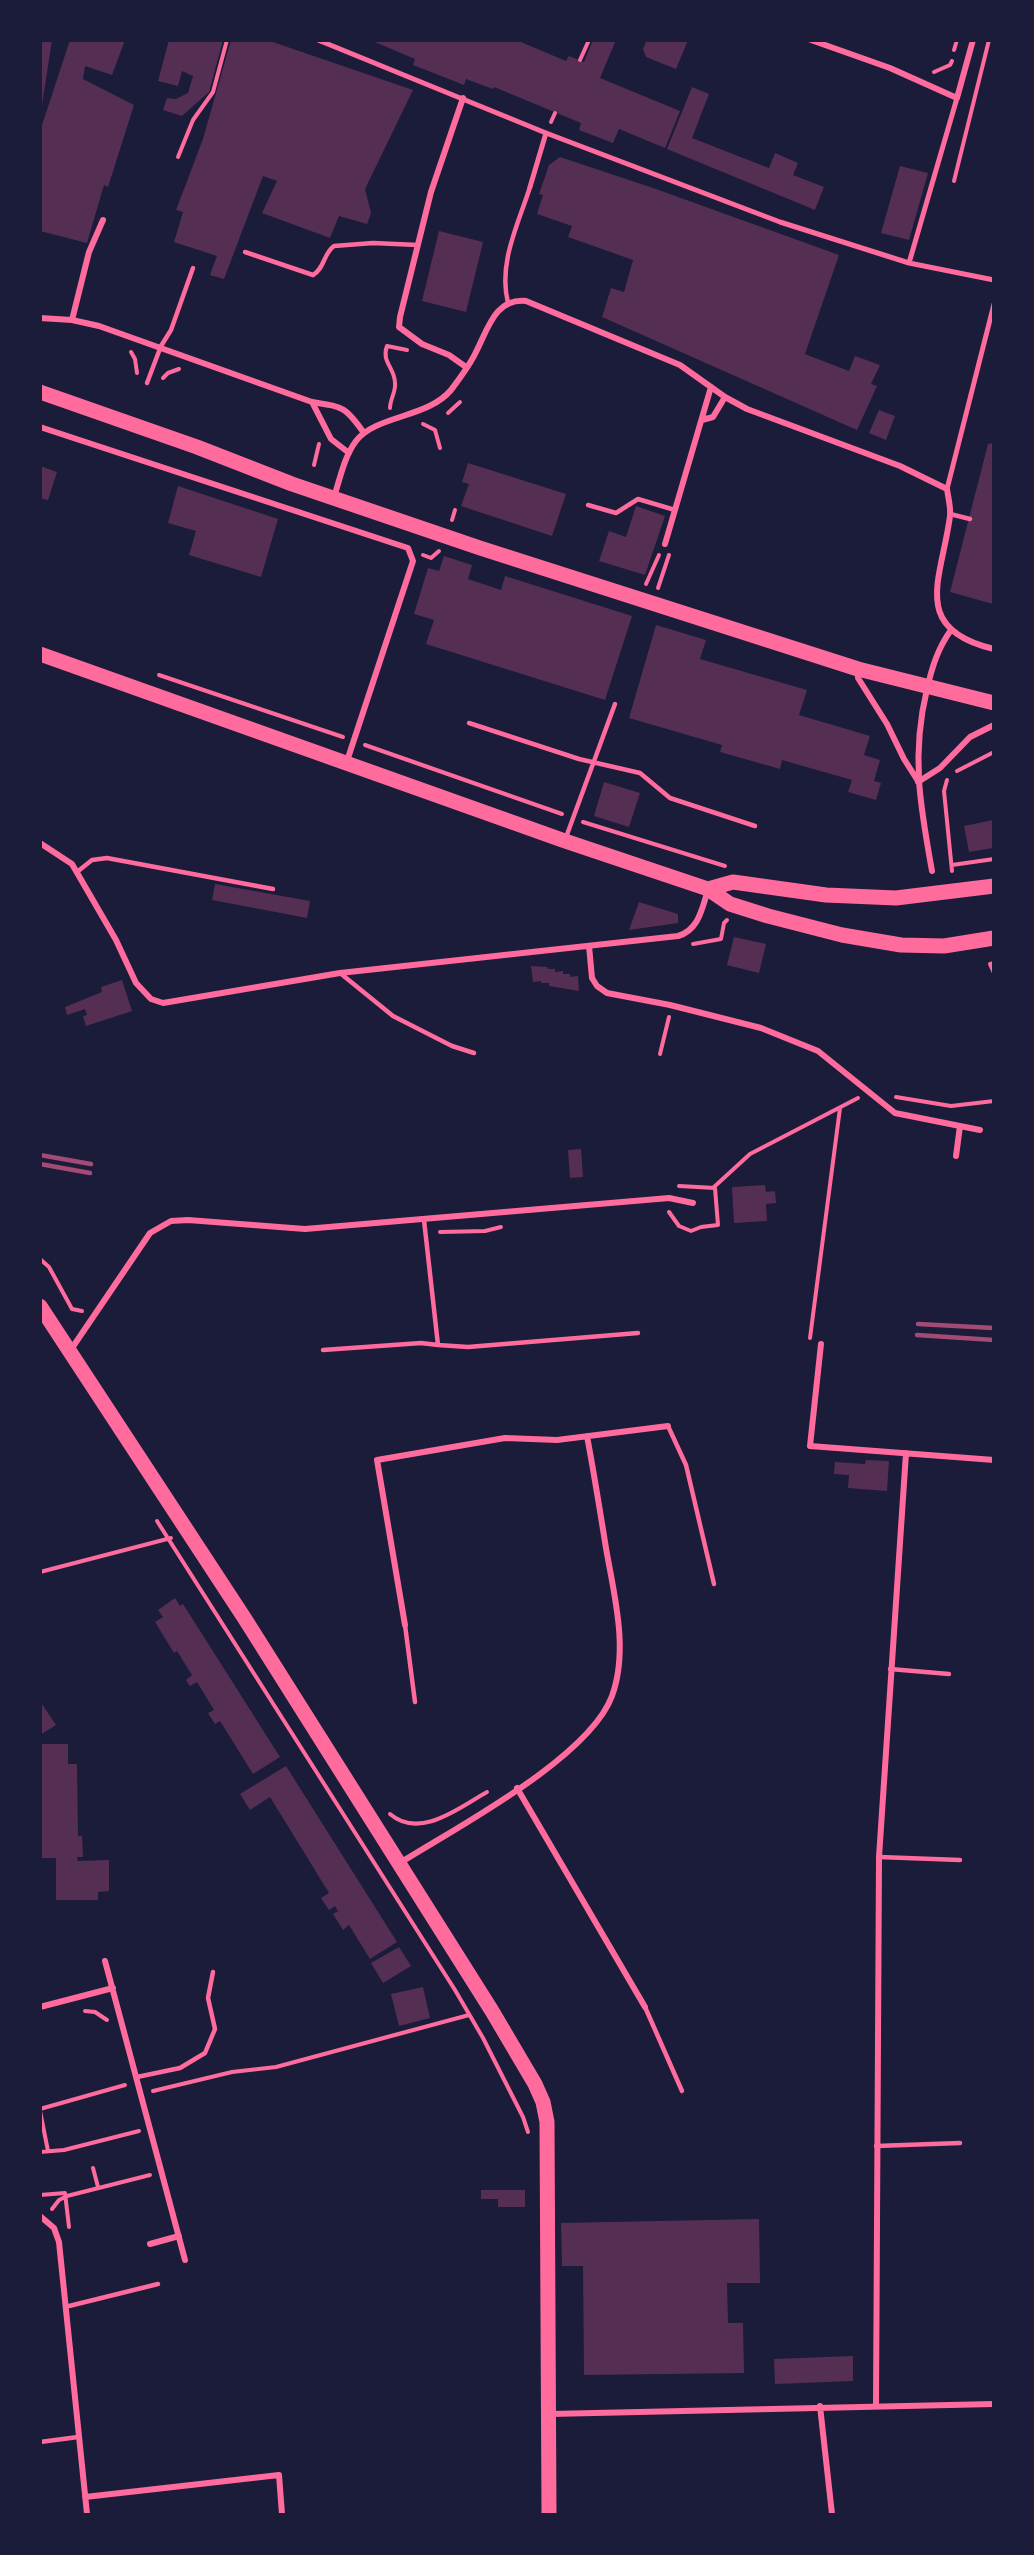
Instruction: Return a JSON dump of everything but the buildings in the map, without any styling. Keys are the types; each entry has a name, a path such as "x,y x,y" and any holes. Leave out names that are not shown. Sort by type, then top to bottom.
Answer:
{"main road":[{"path":"40,392 197,447 291,484 480,548 858,669 961,697 993,703"},
{"path":"40,654 565,841 708,889 730,904 825,932 878,942 913,946 944,946 993,938"},
{"path":"708,889 733,882 816,894 896,898 993,886"},
{"path":"40,1306 189,1533 400,1863 535,2084 545,2108 549,2514"}],"street":[{"path":"318,40 546,134 780,222 909,263 993,280"},
{"path":"811,40 890,68 957,98"},
{"path":"909,263 973,40"},
{"path":"463,98 431,192 399,327 422,344 449,355 466,367"},
{"path":"530,187 546,134"},
{"path":"72,320 89,252 103,220"},
{"path":"334,498 349,453 364,433 436,403 450,392 496,312 508,303 518,301 531,303 680,365 725,397 747,409 900,466 947,489"},
{"path":"993,304 947,489 950,514 939,569 937,593 938,609 951,630 967,642 993,649"},
{"path":"40,318 72,320 161,346 312,402 339,407 349,411 364,433"},
{"path":"665,544 711,387"},
{"path":"702,420 713,417 725,397"},
{"path":"312,402 331,439 349,453"},
{"path":"40,427 408,548 413,561 346,762"},
{"path":"932,871 920,806 917,743 921,713 938,650 951,630"},
{"path":"858,669 858,678 887,724 918,782"},
{"path":"918,782 940,768 970,737 993,725"},
{"path":"40,843 70,863 77,872 116,940 138,986 147,996 159,1002 199,998 340,973 668,937 689,932 699,918 708,889"},
{"path":"589,946 592,978 600,989 616,996 670,1005 761,1028 818,1051 897,1114 980,1130"},
{"path":"956,1156 960,1126"},
{"path":"70,1352 150,1233 166,1222 188,1220 297,1230 669,1198 693,1203"},
{"path":"821,1344 810,1446 993,1460"},
{"path":"405,1625 376,1460 508,1438 553,1441 668,1426"},
{"path":"400,1863 570,1751 607,1707 616,1680 619,1628 587,1436"},
{"path":"876,2405 879,1857 906,1453"},
{"path":"517,1788 645,2007"},
{"path":"105,1961 185,2260"},
{"path":"40,2007 112,1988"},
{"path":"42,2217 54,2228 59,2239 87,2514"},
{"path":"150,2244 179,2236"},
{"path":"548,2414 820,2406 993,2404"},
{"path":"820,2406 832,2514"},
{"path":"85,2497 279,2475 282,2514"}],"lane":[{"path":"508,303 504,284 505,266 530,187"},
{"path":"245,252 314,275 321,270 327,255 334,246 373,243 418,245"},
{"path":"147,383 161,346 171,330 193,268"},
{"path":"588,506 616,513 638,499 675,510"},
{"path":"950,514 970,519"},
{"path":"565,841 615,704"},
{"path":"470,723 594,762 640,773 670,798 755,826"},
{"path":"77,872 92,860 107,858 273,889"},
{"path":"340,973 393,1016 452,1046 474,1053"},
{"path":"424,1220 438,1345"},
{"path":"323,1350 421,1342 468,1347 638,1333"},
{"path":"668,1426 686,1465 714,1584"},
{"path":"405,1625 415,1702"},
{"path":"890,1669 949,1674"},
{"path":"879,1857 960,1860"},
{"path":"137,2080 180,2068 205,2053 215,2029 208,1998 213,1971"},
{"path":"645,2007 682,2091"},
{"path":"876,2146 960,2143"},
{"path":"65,2307 158,2284"},
{"path":"40,2442 78,2436"}],"path":[{"path":"178,157 193,120 213,92 227,40"},
{"path":"579,60 589,40"},
{"path":"924,69 935,72 950,65 957,40"},
{"path":"954,181 989,40"},
{"path":"386,348 386,360 395,382 390,404"},
{"path":"129,350 135,359 136,380 158,387 168,373 182,368"},
{"path":"444,415 456,408 465,395"},
{"path":"417,424 426,424 435,420"},
{"path":"426,424 437,432 440,448"},
{"path":"314,465 319,439"},
{"path":"451,525 455,510"},
{"path":"646,584 665,544"},
{"path":"408,548 431,558 445,547"},
{"path":"150,672 573,818 693,858 728,867"},
{"path":"343,737 346,726"},
{"path":"947,877 954,873 944,791 951,775 993,752"},
{"path":"952,865 993,859"},
{"path":"682,945 719,940 722,937 724,921 731,920"},
{"path":"993,963 990,964 993,972"},
{"path":"660,1054 668,1029 670,1005"},
{"path":"714,1187 750,1154 870,1091"},
{"path":"893,1096 951,1106 993,1101"},
{"path":"819,1365 809,1335 840,1108"},
{"path":"156,1519 470,2015 525,2122 529,2139"},
{"path":"40,1572 189,1533"},
{"path":"81,2011 92,2011 106,2018 110,2027"},
{"path":"159,2089 232,2072 276,2067 470,2015"},
{"path":"48,2151 40,2110 126,2086 137,2080"},
{"path":"137,2124 142,2142"},
{"path":"40,2152 64,2150 139,2131"},
{"path":"42,2217 59,2200 98,2187 151,2175 148,2164"},
{"path":"93,2168 98,2187"}],"railway":[{"path":"40,1155 91,1164"},
{"path":"40,1164 90,1173"},
{"path":"918,1324 994,1328"},
{"path":"917,1335 994,1340"}]}
